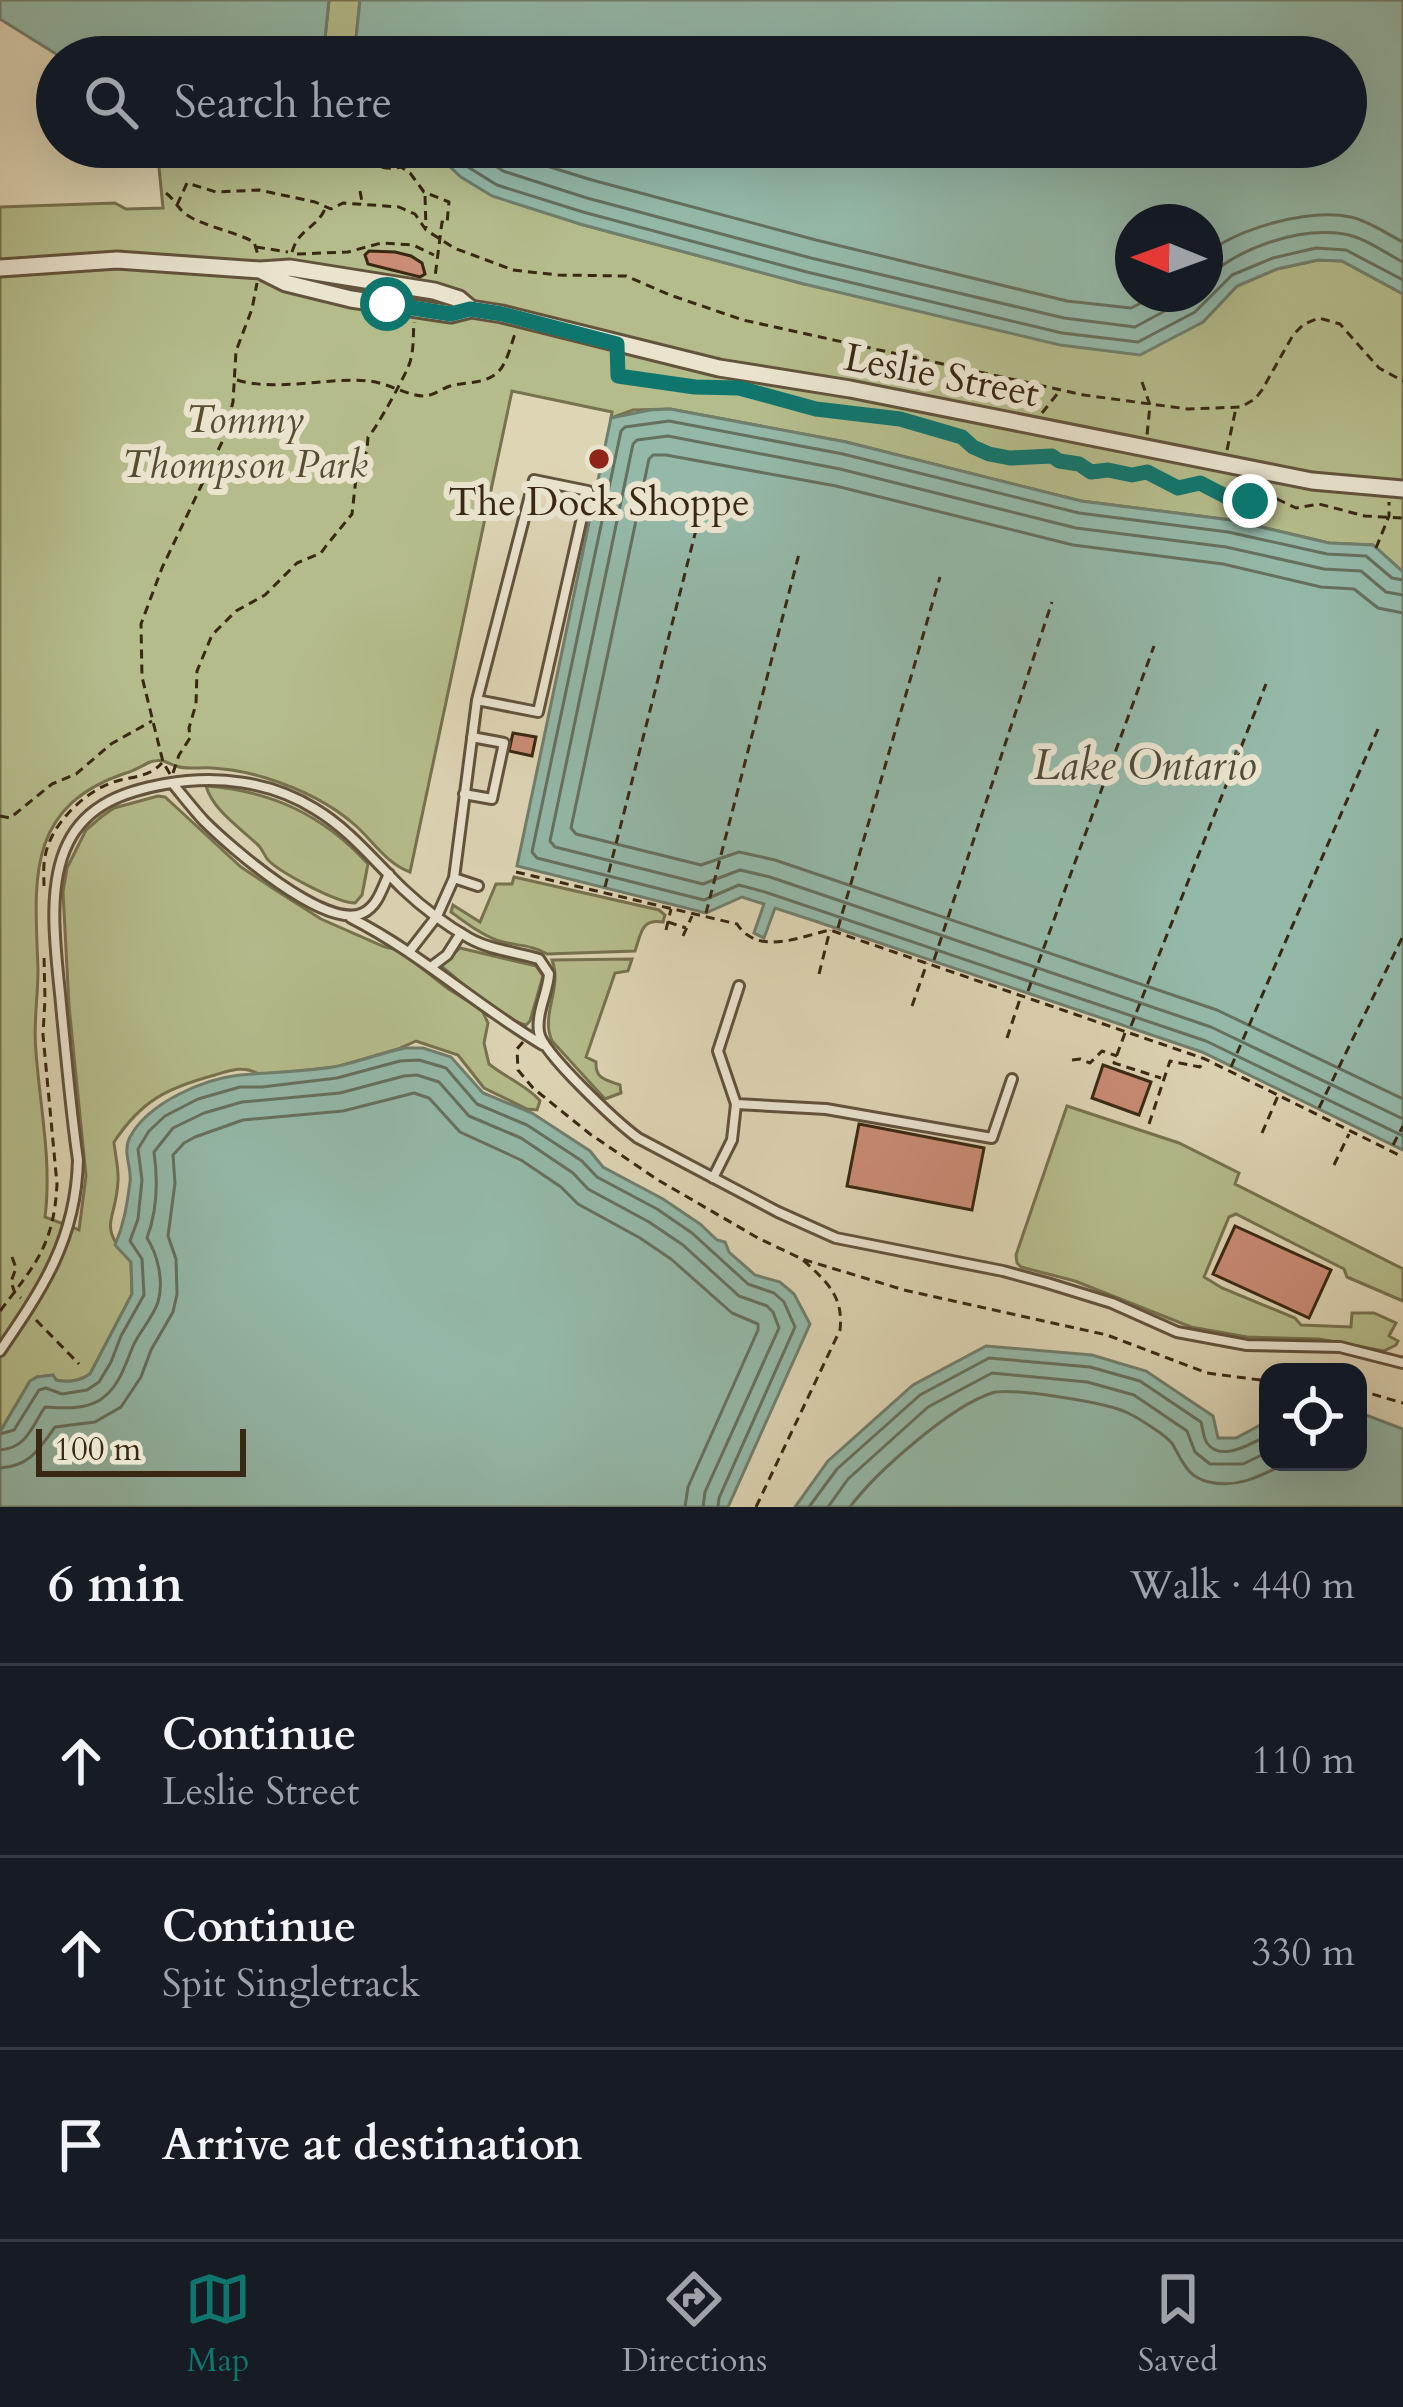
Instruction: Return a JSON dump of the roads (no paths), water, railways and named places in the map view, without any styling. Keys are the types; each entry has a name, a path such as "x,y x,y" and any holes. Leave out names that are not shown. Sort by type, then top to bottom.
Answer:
{"street":[{"name":"Leslie Street","path":"0,268 116,260 302,270 434,291 459,298 470,309"},
{"name":"Leslie Street","path":"260,270 286,283 329,294 451,314 470,309 520,318 719,368 850,389 1312,481 1403,489"}],"lane":[{"path":"409,952 437,916 454,878 476,700 534,480 588,490 538,712 476,700"},
{"path":"464,794 492,799 505,743 472,737"},
{"path":"0,1351 58,1258 74,1213 78,1160 55,934 60,865 68,841 99,806 136,789 172,780 231,779 292,796 337,823 403,889 461,933 486,946 544,963 550,974 538,1027 544,1045"},
{"path":"172,780 202,819 247,860 321,909 383,934 488,1012 544,1045 622,1126 778,1212 836,1238 1047,1283 1112,1303 1177,1332 1247,1345 1340,1347 1403,1363"},
{"path":"350,917 370,909 389,874"},
{"path":"454,878 478,886"},
{"path":"431,967 447,955 461,933"},
{"path":"712,1178 731,1140 736,1103 718,1051 739,986"},
{"path":"736,1103 826,1109 992,1138 1012,1079"}],"water":[{"path":"0,0 329,0 325,36 36,36 36,41 0,19"},
{"path":"360,0 1403,0 1403,294 1342,261 1318,260 1277,269 1237,286 1223,301 1223,204 1115,204 1115,312 1212,312 1203,322 1140,355 1060,345 804,284 492,196 451,168 1367,168 1367,36 356,36"},
{"name":"Lake Ontario","path":"670,409 846,442 1081,501 1231,520 1329,543 1373,545 1403,572 1403,1150 1202,1052 812,920 775,908 764,938 754,933 764,904 742,897 706,913 517,866 611,418"},
{"path":"405,1048 451,1057 483,1093 532,1113 590,1151 603,1167 663,1199 725,1242 729,1252 755,1275 780,1282 794,1294 810,1324 728,1507 0,1507 0,1432 30,1381 53,1375 56,1380 73,1381 90,1374 132,1294 131,1262 115,1245 130,1182 128,1143 138,1125 163,1103 210,1082 333,1067"},
{"path":"986,1346 1092,1355 1146,1371 1213,1416 1218,1438 1236,1438 1259,1426 1259,1471 1367,1471 1367,1415 1403,1429 1403,1507 795,1507 828,1461 913,1385"}],"place":[{"name":"The Dock Shoppe","path":"599,459"}],"park label":[{"name":"Tommy Thompson Park","path":"245,440"}]}
